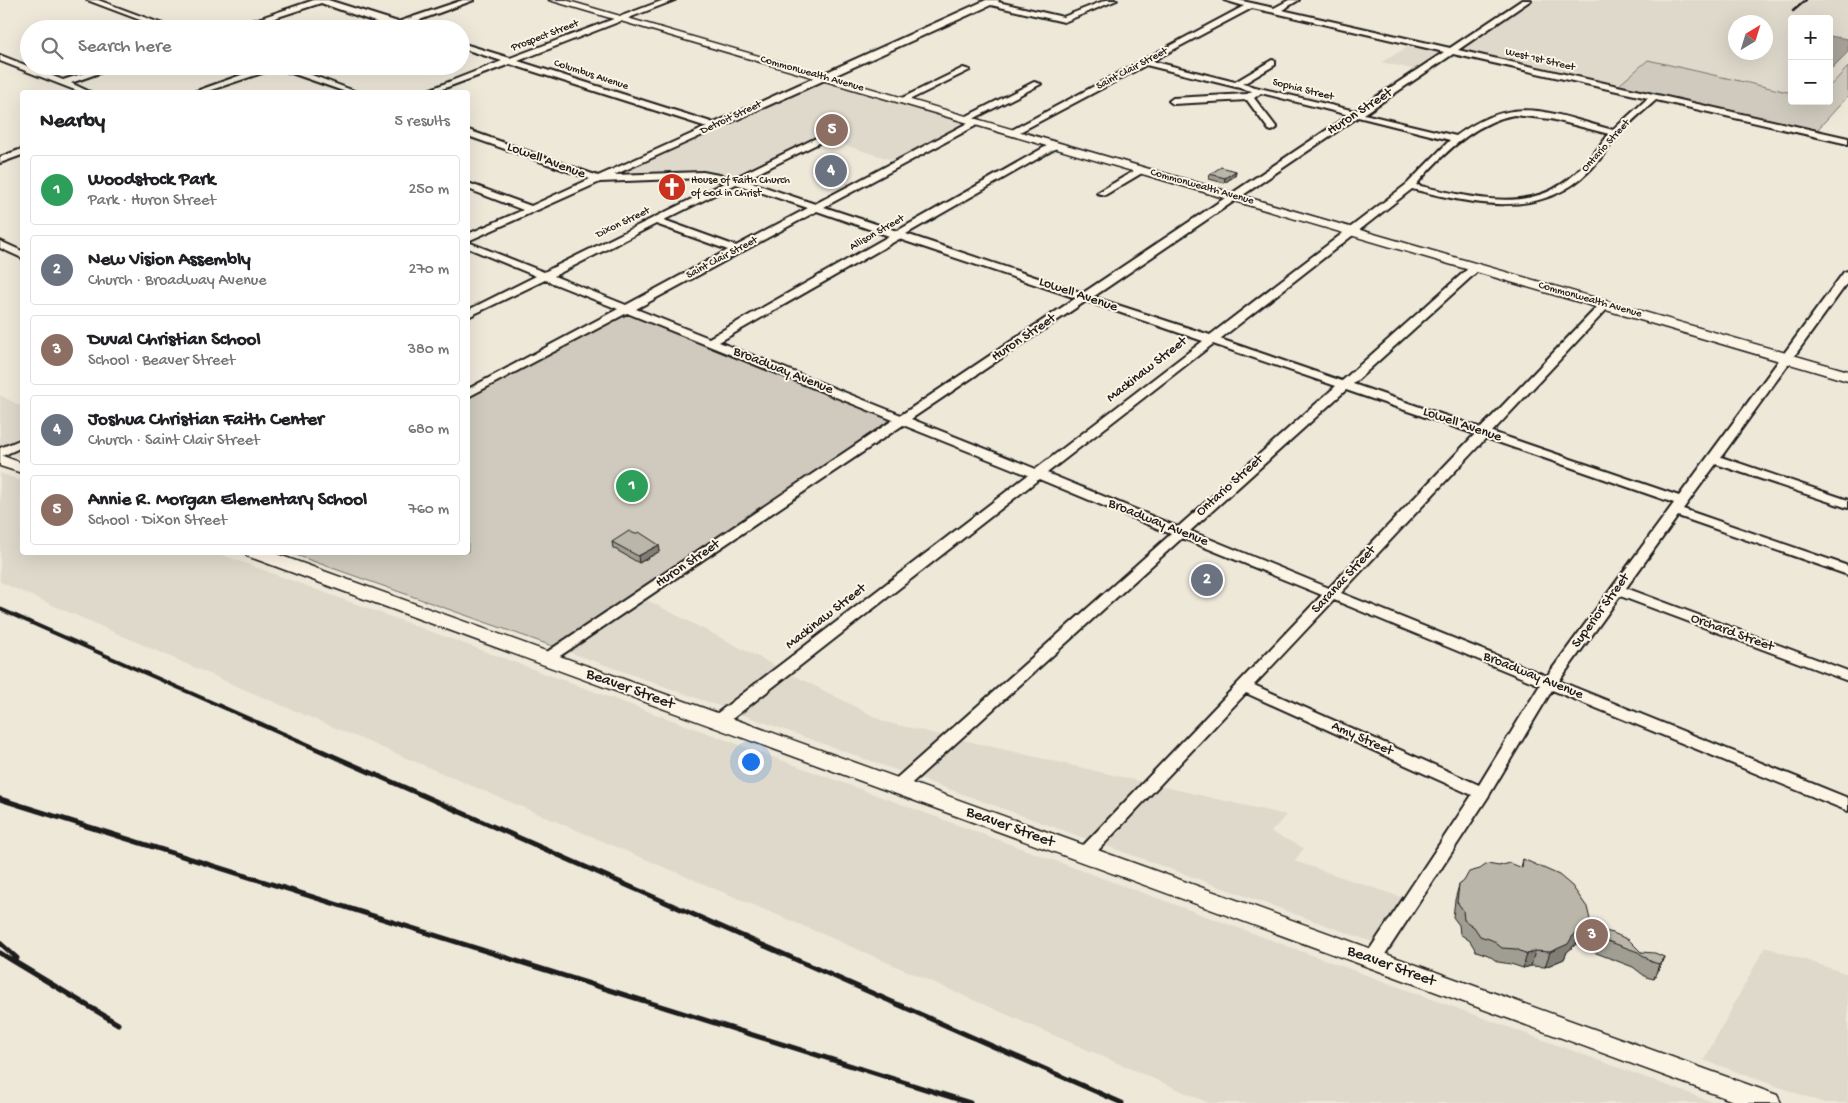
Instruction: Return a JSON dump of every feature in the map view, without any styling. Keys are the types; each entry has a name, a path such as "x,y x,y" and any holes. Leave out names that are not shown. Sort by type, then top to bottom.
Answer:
{"main road":[{"name":"Commonwealth Avenue","path":"554,0 1055,144 1848,376"},
{"path":"0,460 20,467"},
{"name":"Beaver Street","path":"261,555 1084,856 1768,1103"}],"street":[{"path":"91,0 147,20"},
{"path":"260,20 321,0 383,20"},
{"path":"412,20 470,0"},
{"name":"Prospect Street","path":"432,90 671,0"},
{"path":"992,1 1064,20 1113,0"},
{"name":"West 1st Street","path":"1228,0 1848,142"},
{"path":"1275,11 1295,0"},
{"name":"Huron Street","path":"546,659 1527,0"},
{"name":"Detroit Street","path":"470,237 992,1"},
{"name":"Saint Clair Street","path":"1013,132 1251,5"},
{"name":"Columbus Avenue","path":"470,48 713,126"},
{"path":"0,58 20,66"},
{"path":"0,64 10,62"},
{"name":"Sophia Street","path":"1145,62 1456,139"},
{"path":"1235,85 1272,63"},
{"path":"902,100 966,70"},
{"path":"43,75 81,90"},
{"path":"63,83 87,75"},
{"path":"204,90 248,75"},
{"path":"305,75 347,90"},
{"name":"Saint Clair Street","path":"470,393 816,207 1037,84"},
{"path":"1173,101 1249,97 1258,91"},
{"path":"1249,97 1272,128"},
{"name":"Ontario Street","path":"1410,186 1485,202 1534,201 1556,193 1582,174 1616,133 1654,98"},
{"path":"1506,103 1513,112"},
{"name":"Mackinaw Street","path":"717,722 1410,186 1424,168 1456,139 1478,126 1513,112 1549,117 1616,133"},
{"name":"Lowell Avenue","path":"470,134 598,179 703,175 736,180 1483,432 1848,571"},
{"name":"Dixon Street","path":"470,313 816,141"},
{"name":"Allison Street","path":"711,342 1055,144"},
{"path":"2,157 20,152"},
{"path":"1102,194 1142,170"},
{"path":"470,187 530,209"},
{"path":"656,221 737,250"},
{"path":"0,244 20,254"},
{"name":"Broadway Avenue","path":"470,245 1550,682 1848,805"},
{"name":"Ontario Street","path":"896,787 1476,267"},
{"name":"Superior Street","path":"1372,960 1482,792 1550,682 1848,274"},
{"name":"Saranac Street","path":"1084,856 1605,305"},
{"path":"0,453 20,444"},
{"path":"1714,459 1848,504"},
{"name":"Orchard Street","path":"1617,590 1848,676"},
{"name":"Amy Street","path":"1243,686 1482,792"}],"shaded area":[{"path":"1531,0 1848,0 1848,67 1833,83 1833,15 1788,15 1788,92 1648,60 1616,87 1456,51"},
{"path":"1833,37 1848,39 1848,52 1833,67"},
{"path":"1413,44 1445,51 1417,70 1381,62"},
{"path":"1648,60 1788,92 1788,105 1833,105 1833,83 1848,67 1848,96 1817,130 1619,85"},
{"path":"819,80 966,123 895,161 819,137 736,179 710,174 609,177"},
{"path":"627,312 895,420 555,647 296,555 470,555 470,397"},
{"path":"0,395 20,406 20,455 0,448"},
{"path":"0,473 20,480 20,555 222,555 1715,1103 1209,1103 827,936 248,691 0,582"},
{"path":"637,595 885,722 1286,815 1271,832 1304,848 1294,861 1421,904 1392,949 555,647"},
{"path":"1765,947 1848,974 1848,1103 1824,1103 1704,1060"}],"building":[{"path":"1221,167 1236,171 1225,178 1210,174"},
{"path":"629,531 635,534 639,532 659,545 638,556 612,542"},
{"path":"1523,859 1559,875 1572,886 1587,907 1592,928 1613,933 1629,940 1641,952 1655,953 1664,957 1659,964 1652,962 1638,952 1588,934 1589,930 1585,929 1580,929 1568,944 1550,952 1535,951 1527,954 1516,949 1502,948 1492,940 1480,936 1474,927 1464,920 1463,910 1457,902 1459,885 1464,881 1469,872 1480,869 1487,864 1499,866 1510,863 1522,868"}],"railway":[{"path":"1793,11 1806,0"},
{"path":"0,609 261,724"},
{"path":"258,723 1122,1103"},
{"path":"0,799 970,1103"},
{"path":"0,943 17,958"},
{"path":"0,953 118,1024"}],"place":[{"name":"Annie R. Morgan Elementary School","path":"832,130"},
{"name":"Joshua Christian Faith Center","path":"831,171"},
{"name":"House of Faith Church of God in Christ","path":"672,187"},
{"name":"Woodstock Park","path":"632,486"},
{"name":"New Vision Assembly","path":"1207,580"},
{"name":"Duval Christian School","path":"1592,935"}]}
